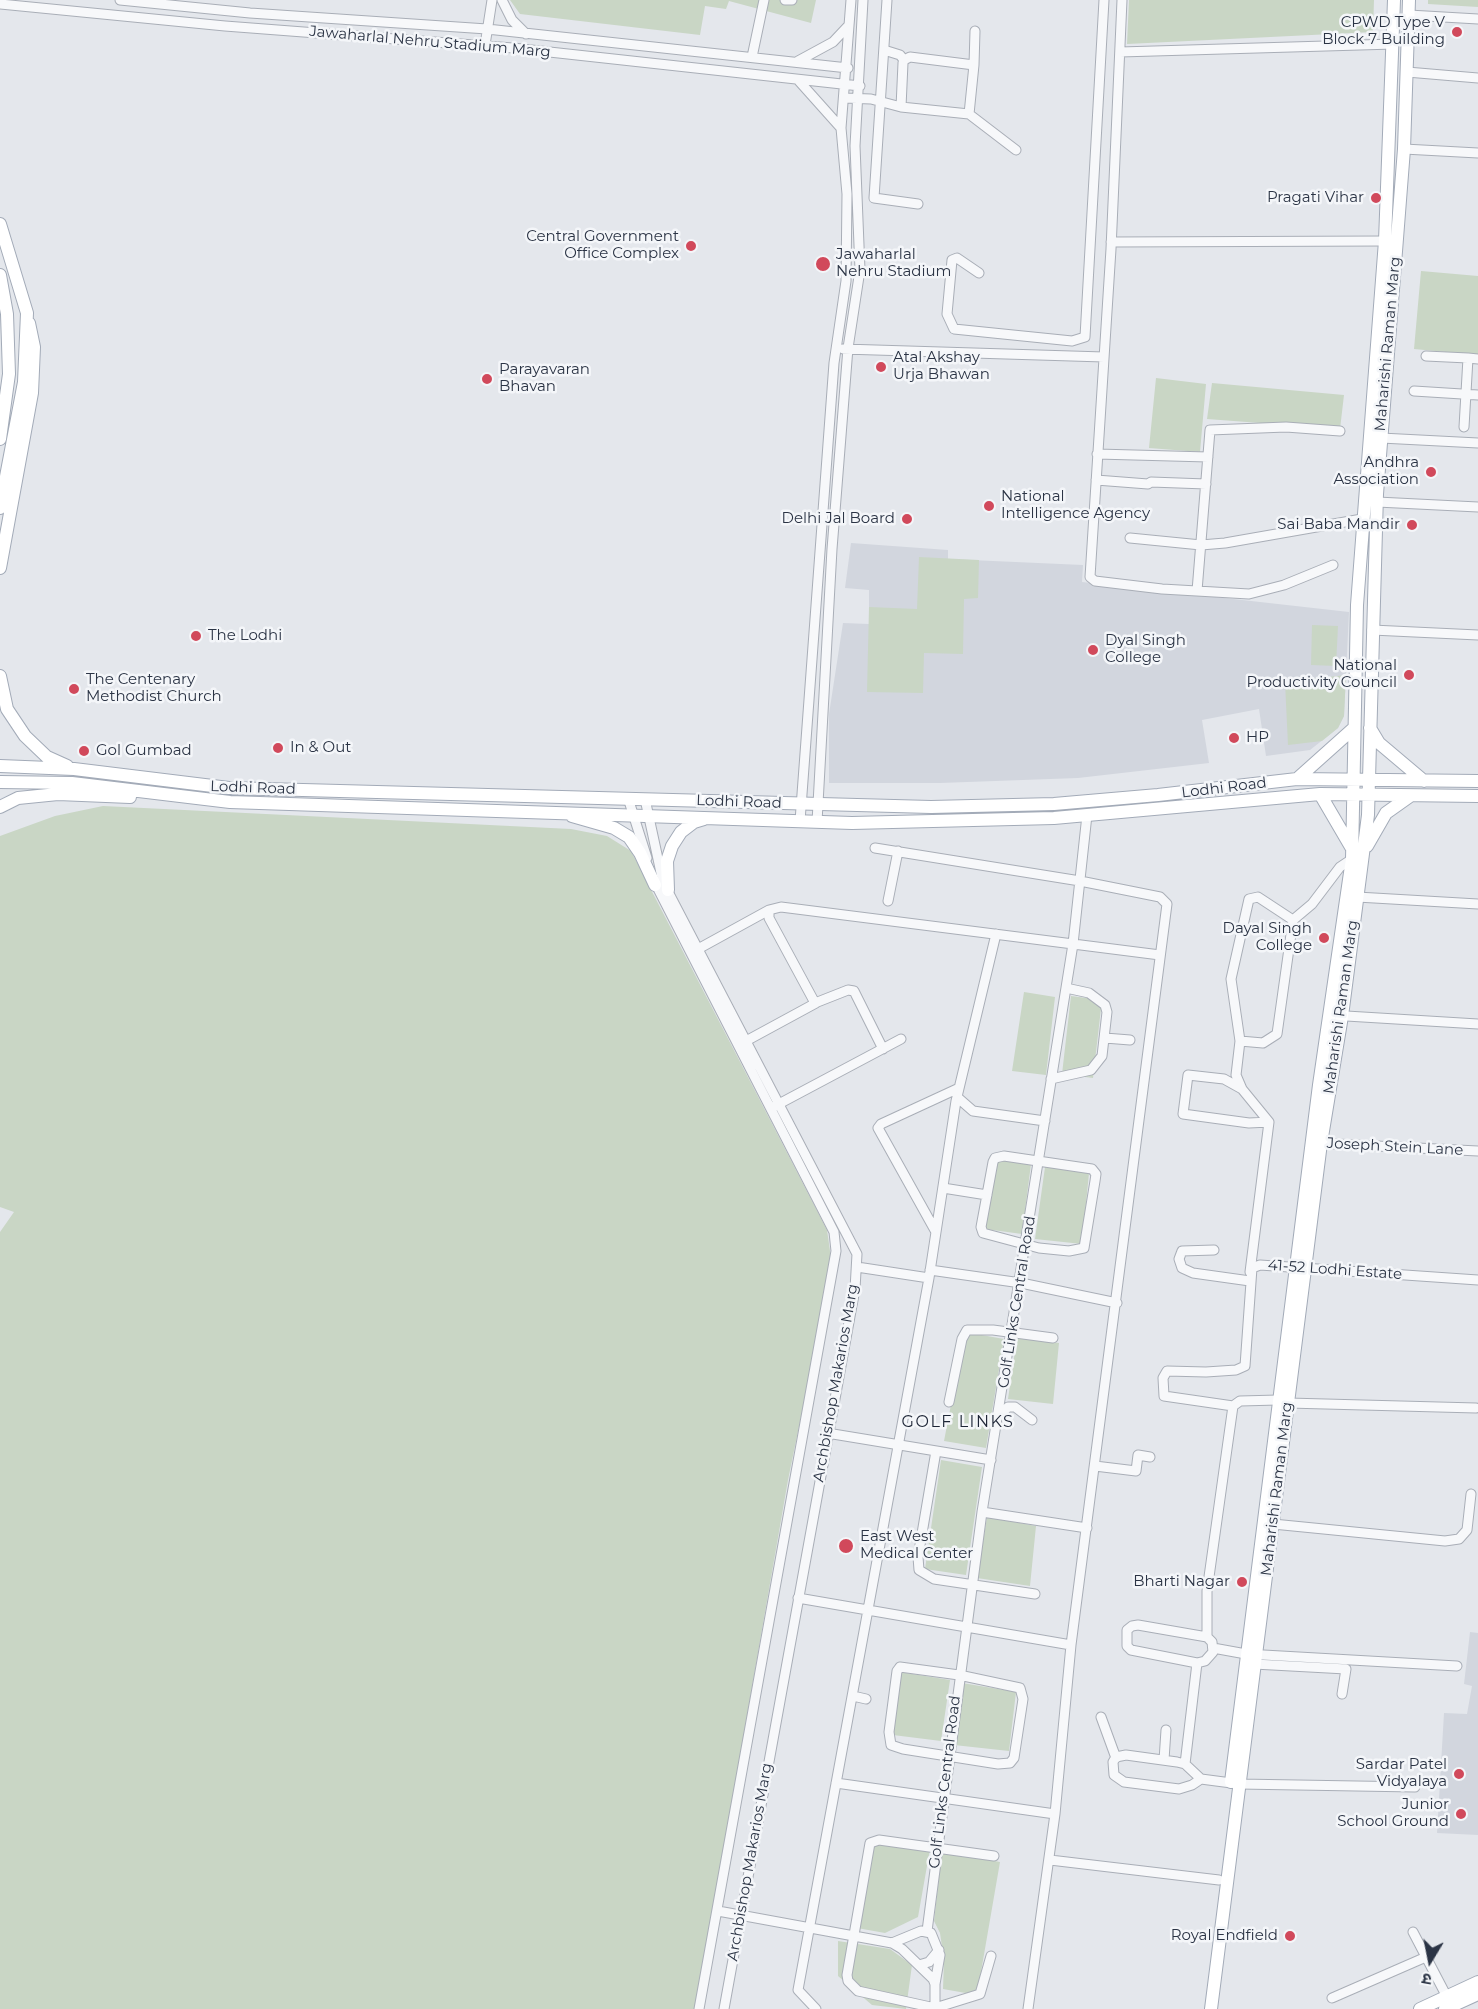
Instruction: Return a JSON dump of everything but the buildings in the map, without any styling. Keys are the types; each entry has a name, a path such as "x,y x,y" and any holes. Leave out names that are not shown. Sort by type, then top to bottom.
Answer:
{"main road":[{"name":"Maharishi Raman Marg","path":"1211,2009 1235,1783 1316,1142 1357,897 1353,780 1362,519 1385,241 1394,0"},
{"name":"Maharishi Raman Marg","path":"1336,1016 1356,853 1369,795 1369,727 1377,502 1404,149 1408,0"},
{"path":"0,224 27,313 34,347 30,410 0,568"},
{"path":"0,439 9,374 7,314 1,286"},
{"path":"0,508 24,382 27,313"},
{"path":"0,676 7,709 25,736 47,757 74,769"},
{"path":"1369,727 1379,743 1424,781"},
{"path":"1297,779 1354,728"},
{"name":"Lodhi Road","path":"0,766 74,769 229,788 931,807 1054,804 1297,779 1478,781"},
{"name":"Lodhi Road","path":"0,782 72,783 230,802 633,813 817,822 928,823 1087,815 1320,794 1478,796"},
{"path":"0,807 18,798 58,794 105,798 171,796"},
{"path":"1320,794 1356,853 1386,813 1410,796"},
{"path":"556,811 614,828 628,837 640,853 655,885"},
{"path":"668,890 667,861 672,846 681,832 694,822 714,817"},
{"name":"Maharishi Raman Marg","path":"1252,1657 1273,1524 1283,1402"},
{"name":"Maharishi Raman Marg","path":"1203,2009 1219,1880 1235,1783"},
{"path":"1446,2003 1478,1982"},
{"path":"1420,2009 1478,1994"}],"street":[{"name":"Jawaharlal Nehru Stadium Marg","path":"120,0 250,13 487,29 859,69"},
{"path":"485,45 492,0"},
{"path":"502,0 512,20 526,34"},
{"path":"752,57 764,0"},
{"path":"785,0 792,0"},
{"path":"800,821 836,349 846,281 848,244 841,128 851,0"},
{"path":"817,822 825,641 848,348 860,270 855,146 860,98 859,69 864,0"},
{"path":"887,0 874,198 918,204"},
{"path":"979,273 957,258 951,260 947,314 954,329 1079,341 1085,337 1104,0"},
{"path":"1122,0 1110,263 1090,577 1107,582 1249,594 1264,592 1333,565"},
{"name":"Jawaharlal Nehru Stadium Marg","path":"0,4 225,26 485,45 860,86"},
{"path":"1409,15 1478,19"},
{"path":"796,62 808,58 833,42 849,25"},
{"path":"969,114 975,31"},
{"path":"1120,52 1394,44"},
{"path":"884,50 900,55 904,60 901,107"},
{"path":"904,60 910,57 974,65"},
{"path":"1407,72 1478,78"},
{"path":"799,81 841,128"},
{"path":"844,98 882,100 901,107 969,114 1016,150"},
{"path":"1404,149 1478,153"},
{"path":"1111,242 1385,241"},
{"path":"1090,262 1110,263"},
{"path":"836,349 1104,357"},
{"path":"1426,356 1473,358 1465,394 1464,427"},
{"path":"1414,391 1478,395"},
{"path":"1197,591 1212,430 1286,428 1340,430"},
{"path":"1381,438 1478,443"},
{"path":"1097,454 1209,457"},
{"path":"1096,480 1148,484 1151,482 1206,484"},
{"path":"1377,502 1478,507"},
{"path":"1130,538 1201,545 1260,538 1362,519"},
{"path":"1372,630 1478,635"},
{"name":"Archbishop Makarios Marg","path":"628,798 655,885 853,1244 857,1267 724,2009"},
{"name":"Archbishop Makarios Marg","path":"645,799 663,882 746,1041 834,1232 836,1251 699,2009"},
{"name":"Golf Links Central Road","path":"927,1930 982,1512 1021,1283 1073,944 1087,815"},
{"path":"875,848 1080,881 1163,898 1167,904 1071,1645 1050,1860 1029,2009"},
{"path":"888,901 898,851"},
{"path":"1240,1041 1263,1043 1277,1034 1293,920 1312,904 1340,867 1356,853"},
{"path":"1214,1250 1182,1251 1179,1259 1182,1268 1193,1273 1250,1276 1269,1122 1242,1089 1236,1075 1240,1041 1231,980 1249,898 1258,897 1293,920"},
{"path":"1357,897 1478,904"},
{"path":"698,949 769,910 781,907 1160,955"},
{"path":"769,910 769,918 816,1003"},
{"path":"816,2009 798,1990 899,1444 958,1092 996,934"},
{"path":"1051,1078 1091,1070 1102,1056 1105,1038 1107,1012 1105,1005 1089,993 1066,988"},
{"path":"746,1041 816,1003 848,990 854,991 884,1049"},
{"path":"1336,1016 1478,1024"},
{"path":"1105,1038 1130,1040"},
{"path":"775,1106 901,1040"},
{"path":"1242,1089 1224,1079 1188,1075 1183,1114 1249,1123 1269,1122"},
{"path":"958,1092 973,1111 1045,1121"},
{"path":"936,1232 878,1128 881,1124 958,1092"},
{"name":"Joseph Stein Lane","path":"1316,1142 1478,1151"},
{"path":"1004,1156 1092,1169 1096,1174 1086,1243 1079,1250 1026,1246 982,1231 987,1196 995,1158 1004,1156"},
{"path":"943,1188 987,1196"},
{"name":"41-52 Lodhi Estate","path":"1233,1406 1164,1396 1163,1378 1167,1371 1226,1371 1241,1369 1245,1366 1252,1268 1260,1265 1478,1280"},
{"path":"857,1267 1021,1283 1117,1303"},
{"path":"950,1402 964,1333 974,1329 1053,1338"},
{"path":"1342,1694 1346,1669 1252,1657 1213,1648 1207,1637 1207,1591 1233,1406 1240,1401 1476,1408"},
{"path":"999,1416 1008,1407 1015,1407 1032,1420"},
{"path":"826,1432 991,1460"},
{"path":"936,1451 919,1570 934,1579 1035,1594"},
{"path":"1095,1466 1136,1471 1138,1455 1150,1456"},
{"path":"1273,1524 1445,1541 1459,1539 1467,1530 1471,1494"},
{"path":"982,1512 1087,1528"},
{"path":"798,1598 1071,1645"},
{"path":"1207,1637 1138,1625 1127,1630 1127,1646 1131,1650 1197,1663 1205,1660 1213,1648"},
{"path":"1252,1657 1457,1666"},
{"path":"1185,1764 1197,1663"},
{"path":"900,1667 959,1675 1016,1686 1023,1693 1015,1752 1010,1762 998,1764 896,1748 891,1744 889,1732 896,1676 900,1667"},
{"path":"853,1696 866,1699"},
{"path":"1101,1717 1116,1758 1112,1770 1118,1779 1124,1782 1179,1790 1201,1779"},
{"path":"1164,1760 1166,1730"},
{"path":"1116,1758 1126,1755 1185,1764 1201,1779 1235,1783 1415,1787"},
{"path":"836,1783 944,1796 1055,1814"},
{"path":"991,1956 980,1994 935,2008 864,1993 852,1985 847,1975 870,1843 879,1840 994,1856"},
{"path":"1050,1860 1219,1880"},
{"path":"718,1911 892,1943 919,1965 935,1984"},
{"path":"892,1943 927,1930 934,1936 939,1950 935,2008"},
{"path":"1413,1932 1446,2003"},
{"path":"919,1965 929,1962 939,1950"},
{"path":"1332,1998 1426,1957"}],"shaded area":[{"name":"Dyal Singh College","path":"851,543 948,550 948,559 1083,565 1082,582 1349,612 1344,716 1338,728 1310,750 1266,756 1259,709 1202,720 1209,763 1078,778 940,783 829,783 829,714 843,623 869,624 869,590 845,588"},
{"name":"Sardar Patel Vidyalaya","path":"1470,1632 1478,1633 1478,1835 1437,1833 1444,1713 1467,1714 1472,1686 1464,1684"}],"green space":[{"path":"510,0 816,0 811,23 729,1 726,9 705,6 700,35 520,14"},
{"path":"1129,0 1374,0 1373,32 1127,44"},
{"path":"1428,0 1478,0 1478,7 1428,4"},
{"path":"1421,271 1478,276 1478,355 1414,349"},
{"path":"1156,378 1206,384 1200,452 1149,448"},
{"path":"1212,383 1344,395 1340,429 1207,419"},
{"path":"919,557 979,560 978,598 964,599 963,654 924,653 923,693 867,692 869,607 917,609"},
{"path":"1312,625 1338,626 1336,666 1311,665"},
{"path":"1346,675 1344,716 1338,728 1322,741 1288,745 1285,682"},
{"path":"103,806 571,829 607,836 631,851 827,1230 832,1265 788,1480 696,2009 0,2009 0,1232 14,1212 0,1207 0,836 55,816"},
{"path":"1024,992 1055,997 1046,1075 1012,1071"},
{"path":"1071,996 1102,1000 1093,1078 1062,1074"},
{"path":"996,1160 1031,1164 1022,1234 985,1229"},
{"path":"1045,1167 1089,1173 1082,1244 1035,1239"},
{"path":"965,1332 1004,1339 986,1448 944,1441"},
{"path":"1017,1337 1059,1343 1053,1404 1008,1399"},
{"path":"941,1460 982,1467 966,1575 925,1569"},
{"path":"987,1517 1036,1526 1030,1586 977,1578"},
{"path":"900,1672 950,1680 941,1741 893,1735"},
{"path":"962,1683 1016,1692 1009,1751 954,1745"},
{"path":"872,1841 930,1849 918,1917 885,1933 857,1928"},
{"path":"942,1851 1000,1862 977,1995 943,1989 944,1960 940,1933 934,1921"},
{"path":"838,1941 890,1949 912,1965 906,2009 872,2005 838,1976"}],"place":[{"name":"CPWD Type V Block 7 Building","path":"1457,32"},
{"name":"Pragati Vihar","path":"1376,198"},
{"name":"Central Government Office Complex","path":"691,246"},
{"name":"Jawaharlal Nehru Stadium","path":"823,264"},
{"name":"Atal Akshay Urja Bhawan","path":"881,367"},
{"name":"Parayavaran Bhavan","path":"487,379"},
{"name":"Andhra Association","path":"1431,472"},
{"name":"National Intelligence Agency","path":"989,506"},
{"name":"Delhi Jal Board","path":"907,519"},
{"name":"Sai Baba Mandir","path":"1412,525"},
{"name":"The Lodhi","path":"196,636"},
{"name":"Dyal Singh College","path":"1093,650"},
{"name":"National Productivity Council","path":"1409,675"},
{"name":"The Centenary Methodist Church","path":"74,689"},
{"name":"HP","path":"1234,738"},
{"name":"In & Out","path":"278,748"},
{"name":"Gol Gumbad","path":"84,751"},
{"name":"Dayal Singh College","path":"1324,938"},
{"name":"East West Medical Center","path":"846,1546"},
{"name":"Bharti Nagar","path":"1242,1582"},
{"name":"Sardar Patel Vidyalaya","path":"1459,1774"},
{"name":"Junior School Ground","path":"1461,1814"},
{"name":"Royal Endfield","path":"1290,1936"}],"district":[{"name":"GOLF LINKS","path":"958,1422"}]}
